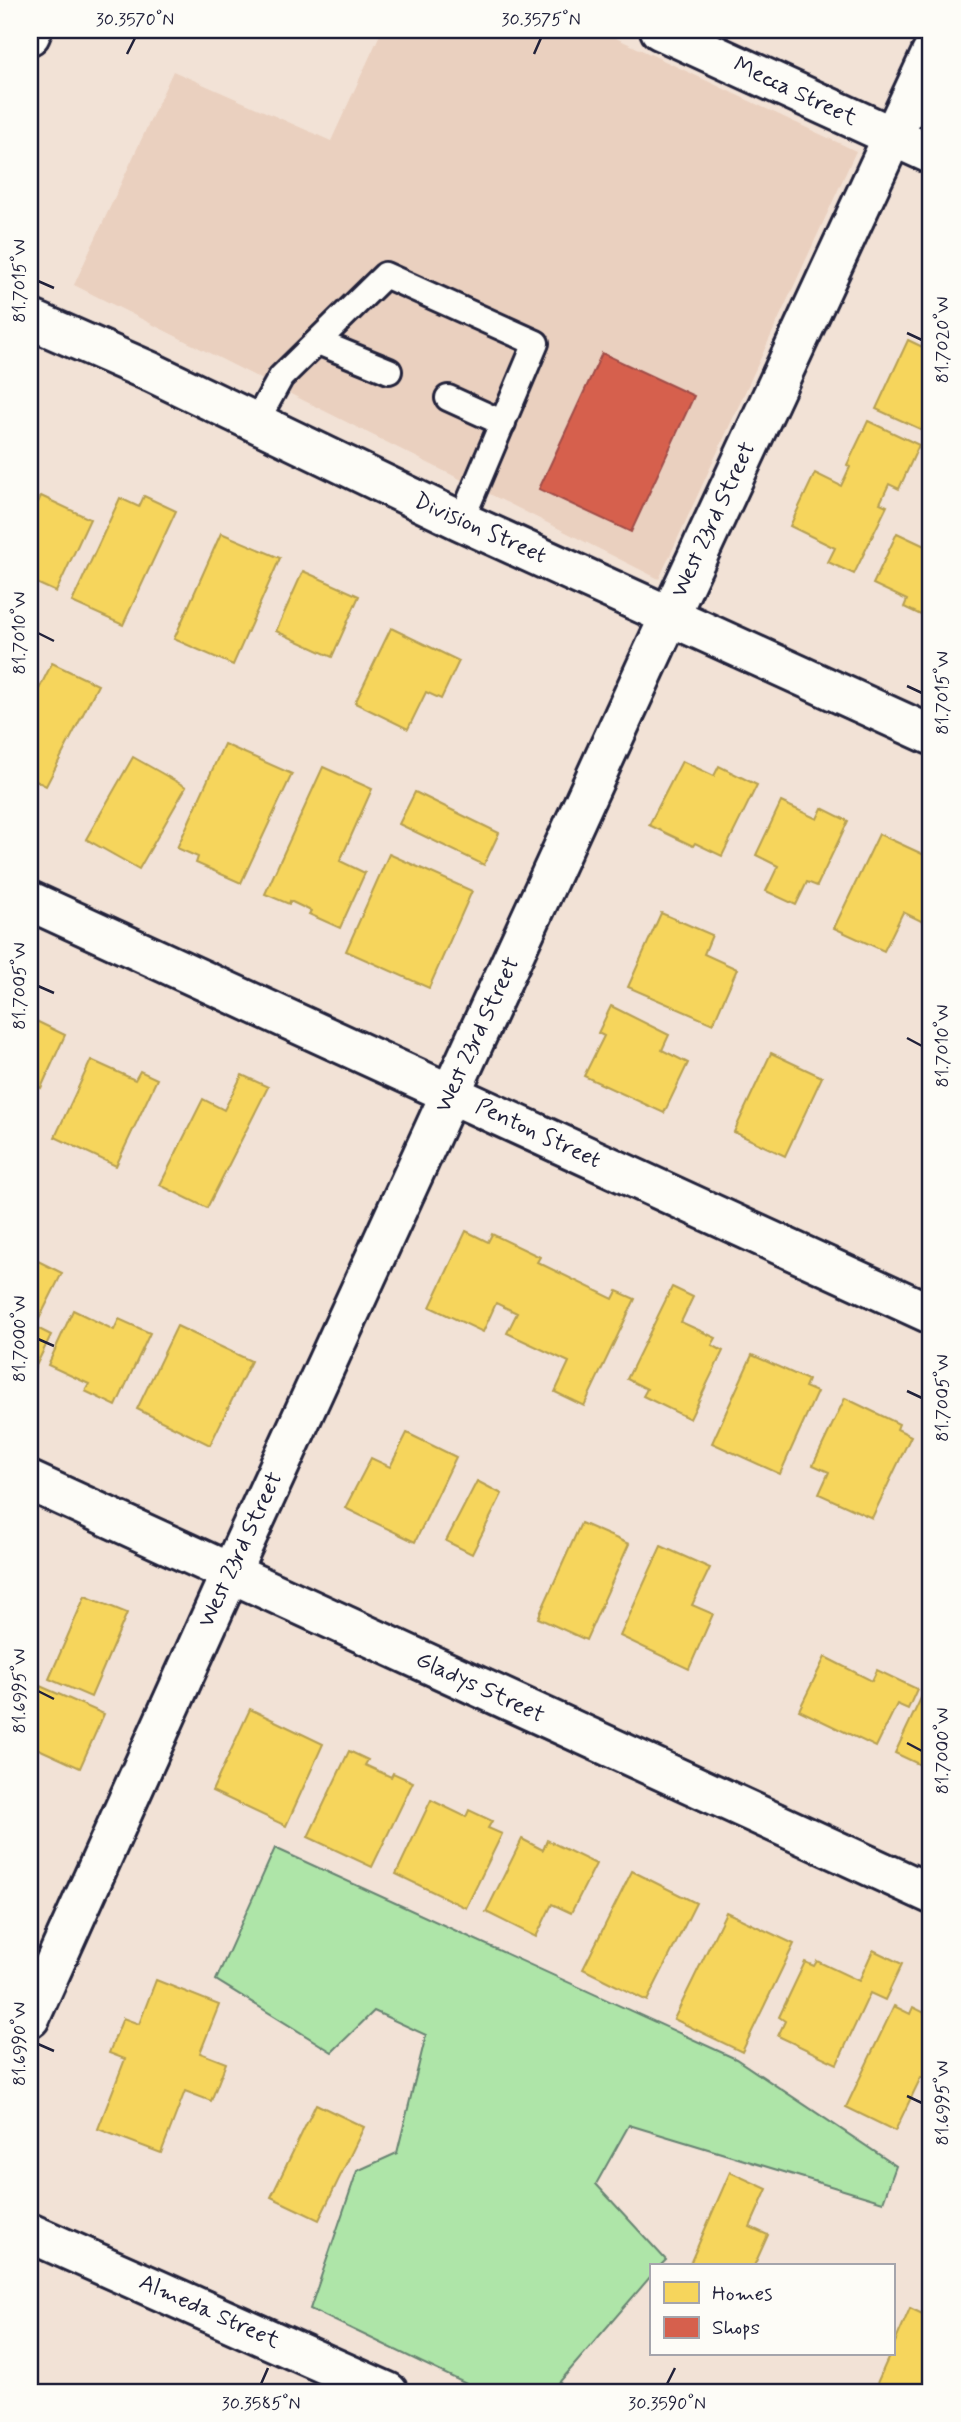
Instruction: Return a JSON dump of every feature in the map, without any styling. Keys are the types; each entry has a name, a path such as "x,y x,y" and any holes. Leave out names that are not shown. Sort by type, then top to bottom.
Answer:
{"main road":[{"path":"30,35 32,30"},
{"name":"Mecca Street","path":"660,30 931,154"},
{"name":"West 23rd Street","path":"30,2018 230,1574 931,54"},
{"name":"Division Street","path":"30,319 151,372 461,522 931,735"},
{"name":"Penton Street","path":"30,901 931,1314"},
{"name":"Gladys Street","path":"30,1481 931,1894"},
{"name":"Almeda Street","path":"30,2233 388,2392"}],"lane":[{"path":"256,422 282,377 385,275 536,343 461,522"},
{"path":"318,342 389,371"},
{"path":"448,398 503,423"}],"shaded area":[{"path":"382,30 599,30 856,151 659,579 74,285 173,71 331,141"}],"green space":[{"path":"275,1848 736,2059 896,2166 883,2202 629,2125 596,2184 666,2260 662,2264 650,2264 650,2277 551,2392 483,2392 310,2309 357,2171 397,2153 426,2035 374,2011 332,2052 216,1980"}],"building: Homes":[{"path":"908,340 931,351 931,434 876,409"},
{"path":"868,421 919,445 899,489 889,484 880,503 887,506 854,574 828,562 835,548 790,526 815,473 841,486 850,467 847,465"},
{"path":"41,496 90,519 56,592 30,580 30,519"},
{"path":"144,496 176,511 123,625 72,602 120,498 139,507"},
{"path":"221,533 280,558 233,665 174,639"},
{"path":"897,533 931,549 931,620 904,607 907,600 873,584"},
{"path":"303,571 359,596 332,657 276,631"},
{"path":"391,628 459,661 441,699 426,692 408,729 355,703"},
{"path":"52,663 98,685 46,786 30,778 30,707"},
{"path":"224,744 292,774 241,883 196,863 198,857 177,848"},
{"path":"133,757 186,787 139,869 86,839"},
{"path":"682,761 714,776 719,766 757,785 722,856 695,843 693,846 649,825"},
{"path":"323,767 372,789 340,861 365,873 340,928 309,914 311,911 290,901 289,904 265,894"},
{"path":"415,792 499,833 484,865 399,824"},
{"path":"781,802 817,819 822,808 848,821 817,886 807,882 796,905 766,891 778,866 756,855"},
{"path":"879,834 931,858 931,904 923,922 903,912 884,951 834,928"},
{"path":"389,854 472,891 429,988 346,951"},
{"path":"661,913 712,935 704,954 737,969 713,1024 628,987"},
{"path":"611,1006 669,1035 662,1050 688,1063 664,1113 584,1076 604,1036 598,1033"},
{"path":"30,1018 65,1035 41,1088 30,1082"},
{"path":"771,1053 822,1077 785,1156 734,1132"},
{"path":"91,1060 135,1080 140,1071 157,1079 116,1166 55,1137"},
{"path":"242,1075 268,1087 207,1208 160,1185 203,1099 224,1110"},
{"path":"466,1231 488,1242 492,1234 540,1257 537,1262 613,1299 617,1291 635,1299 584,1406 555,1392 569,1362 507,1333 517,1313 496,1303 483,1332 430,1307"},
{"path":"30,1257 62,1273 35,1327 51,1335 30,1378"},
{"path":"672,1287 693,1297 681,1322 716,1338 712,1345 723,1351 690,1419 643,1396 647,1389 627,1379"},
{"path":"73,1310 114,1330 119,1319 150,1333 116,1406 85,1391 89,1384 48,1365"},
{"path":"177,1326 251,1361 210,1445 137,1409"},
{"path":"752,1355 808,1380 805,1387 817,1392 780,1474 712,1443"},
{"path":"845,1398 899,1424 897,1429 911,1436 872,1518 819,1494 829,1472 813,1465"},
{"path":"407,1433 456,1457 415,1542 345,1508 371,1458 390,1467"},
{"path":"477,1481 502,1494 472,1554 446,1541"},
{"path":"581,1523 629,1544 586,1640 538,1618"},
{"path":"661,1546 710,1568 692,1605 713,1614 689,1669 620,1636"},
{"path":"85,1596 127,1613 91,1697 49,1679"},
{"path":"825,1657 872,1681 877,1670 917,1689 908,1709 897,1704 876,1747 799,1710"},
{"path":"929,1681 931,1682 931,1770 895,1753"},
{"path":"40,1686 104,1714 80,1768 30,1745 30,1709"},
{"path":"250,1709 323,1744 286,1826 212,1791"},
{"path":"349,1751 368,1760 365,1765 391,1777 393,1773 413,1782 372,1867 308,1837"},
{"path":"431,1800 466,1817 469,1810 492,1821 488,1828 502,1834 466,1908 396,1874"},
{"path":"522,1839 543,1850 547,1840 596,1864 571,1913 552,1904 536,1937 486,1912"},
{"path":"632,1871 696,1903 647,2001 583,1969"},
{"path":"726,1912 794,1944 742,2052 674,2019"},
{"path":"873,1950 902,1964 885,2000 870,1993 837,2064 778,2036 785,2021 779,2017 805,1962 814,1966 817,1961 859,1981"},
{"path":"156,1980 219,2005 200,2053 226,2063 211,2101 185,2091 161,2153 98,2129 125,2059 109,2053 123,2018 139,2024"},
{"path":"894,2006 910,2014 913,2007 931,2016 931,2082 921,2077 895,2131 846,2107"},
{"path":"316,2104 364,2127 319,2220 271,2197"},
{"path":"730,2172 767,2189 750,2227 768,2235 755,2264 690,2264"},
{"path":"910,2308 931,2318 931,2392 873,2392 889,2356 894,2356 894,2345"}],"building: Shops":[{"path":"602,353 694,396 631,532 539,489"}]}
